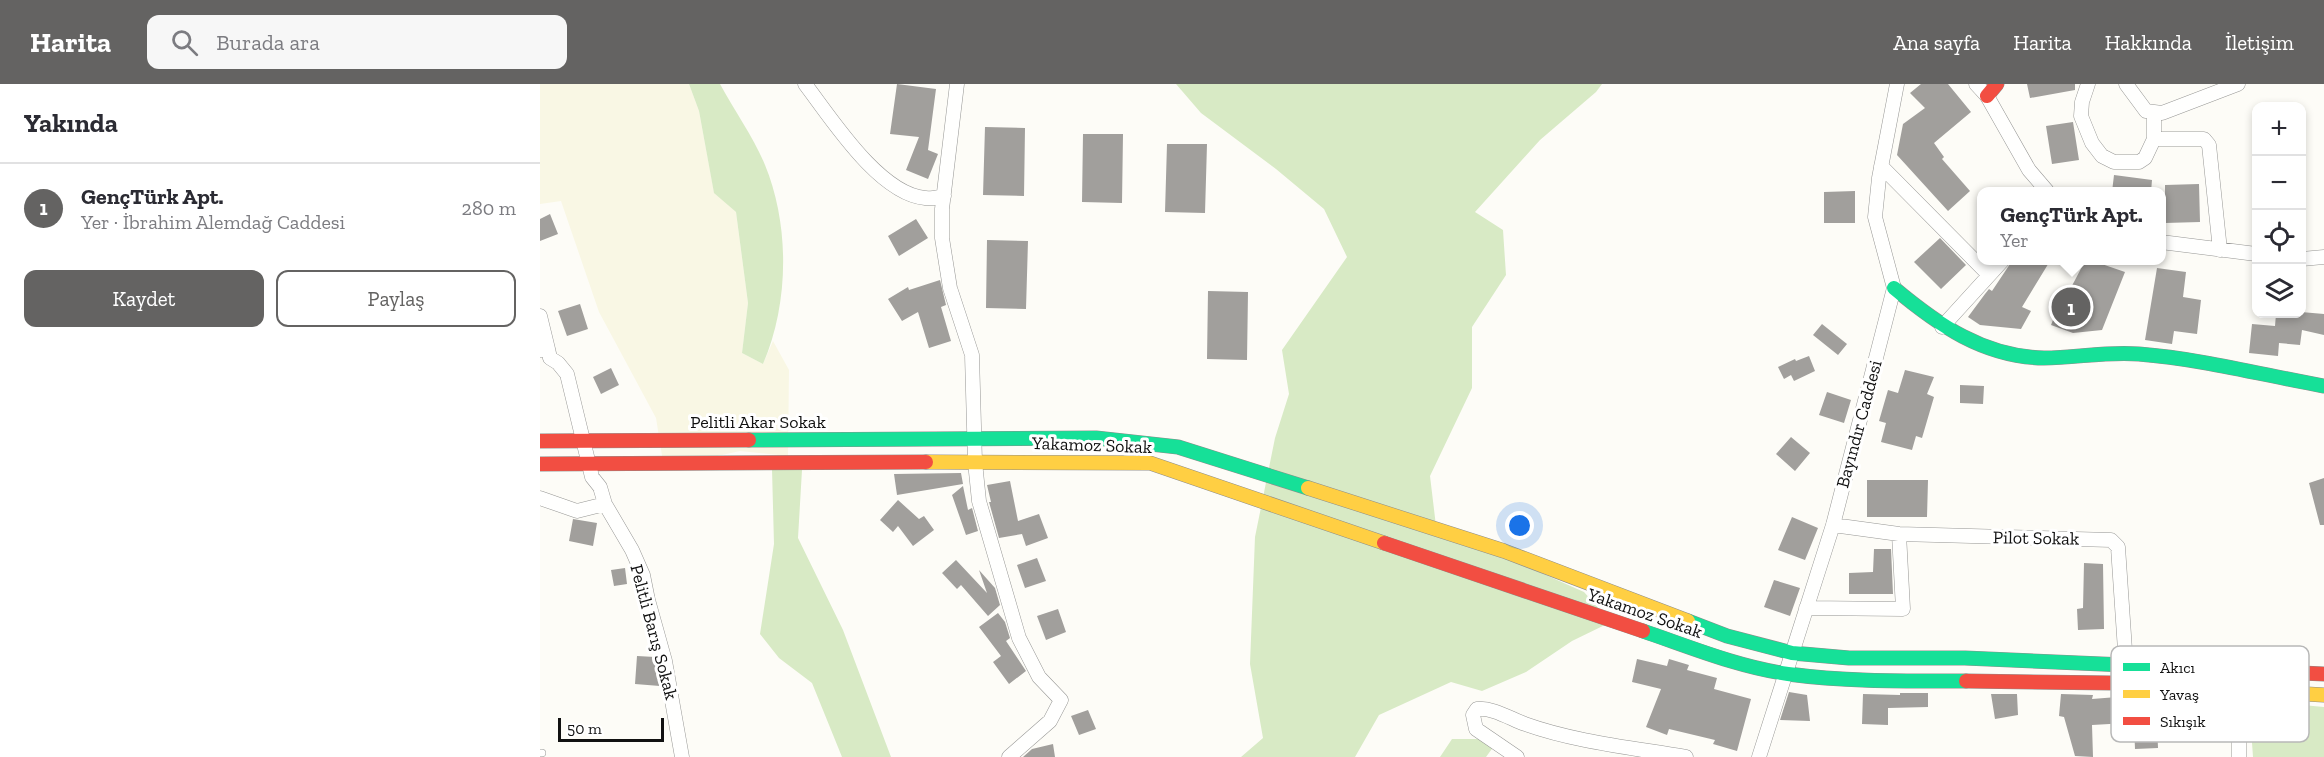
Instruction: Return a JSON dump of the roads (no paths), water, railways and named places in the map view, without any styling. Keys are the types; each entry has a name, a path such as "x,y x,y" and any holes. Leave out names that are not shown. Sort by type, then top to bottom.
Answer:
{"main road":[{"path":"1987,96 1996,84"},
{"path":"1894,288 1942,327 1971,343 2020,357 2138,354 2210,364 2324,386"},
{"name":"Yakamoz Sokak","path":"976,439 1096,438 1178,447 1504,551 1727,636 1792,652 1849,658 1965,658 2111,664"},
{"name":"Pelitli Akar Sokak","path":"540,441 976,439"},
{"path":"540,464 975,462"},
{"name":"Yakamoz Sokak","path":"975,462 1150,463 1724,659 1786,674 1852,680 2111,683"},
{"name":"Yakamoz Sokak","path":"2309,673 2324,674"},
{"name":"Yakamoz Sokak","path":"2309,694 2324,695"}],"street":[{"path":"805,84 869,166 899,190 924,198 944,196"},
{"path":"957,84 944,196 942,238 950,288 972,355 975,462 979,501 1019,638 1039,677 1061,700 1050,721 1009,757"},
{"name":"Bayındır Caddesi","path":"1759,757 1833,525 1894,288 1875,217 1881,166 1897,84"},
{"path":"1976,84 1987,96 2029,170 2043,187"},
{"path":"2088,84 2082,102 2081,116 2092,143 2102,156 2114,162 2139,162 2145,158 2154,139 2154,112"},
{"path":"2126,84 2146,111 2162,113 2238,84"},
{"path":"2154,139 2204,139 2209,146 2220,250"},
{"path":"1881,166 1977,263"},
{"path":"2166,243 2252,254"},
{"path":"2306,259 2324,257"},
{"path":"1979,265 1989,275"},
{"path":"1942,327 1999,265"},
{"path":"540,315 544,350"},
{"name":"Pelitli Barış Sokak","path":"544,350 567,374 592,477 600,487 605,504 643,574 665,661 682,757"},
{"path":"540,498 578,511 605,504"},
{"name":"Pilot Sokak","path":"1833,525 1899,534 2111,540 2118,546 2125,646"},
{"path":"1806,608 1903,609 1899,534"},
{"path":"1517,757 1476,729 1473,715 1477,710 1494,712 1546,732 1686,757"}],"place":[{"name":"GençTürk Apt.","path":"2071,307"}]}
